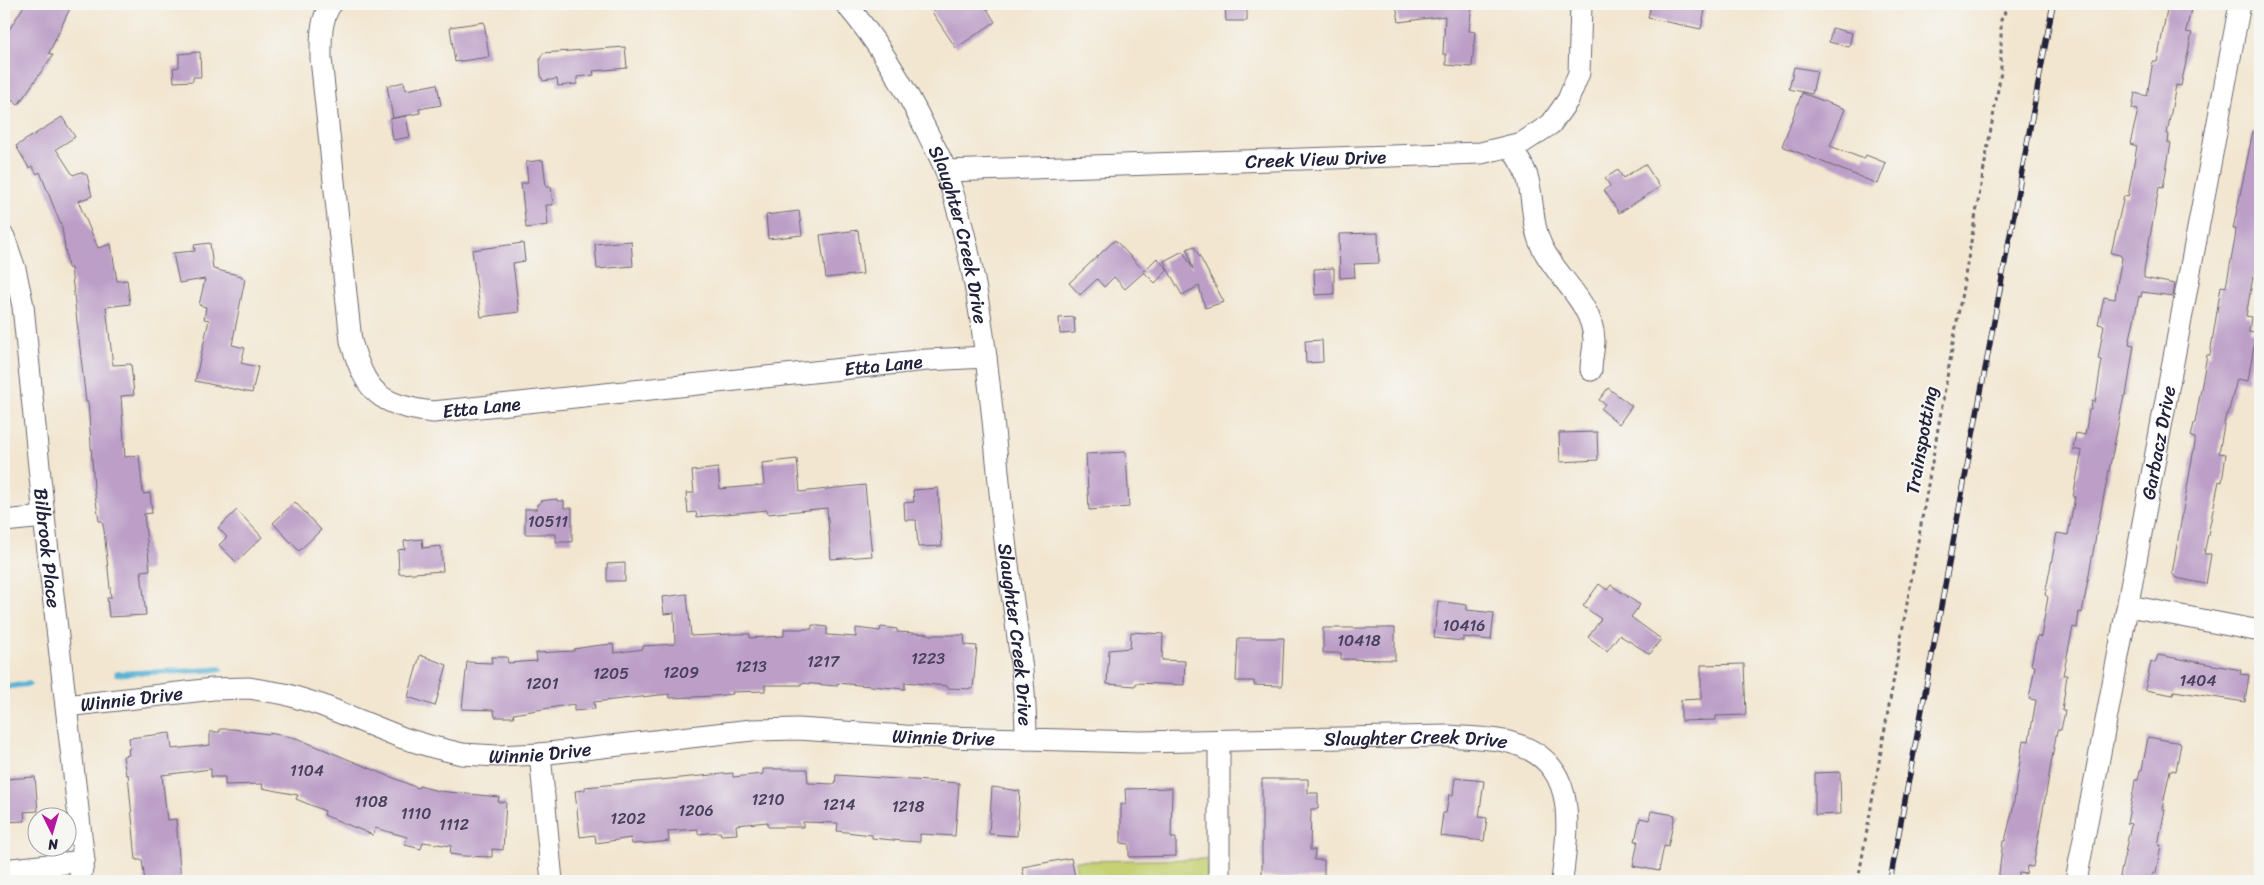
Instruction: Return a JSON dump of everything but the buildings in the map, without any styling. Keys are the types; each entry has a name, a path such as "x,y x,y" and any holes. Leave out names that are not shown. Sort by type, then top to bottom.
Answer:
{"street":[{"name":"Etta Lane","path":"331,4 323,22 321,59 351,341 360,370 369,386 386,399 407,409 433,412 927,360 986,357"},
{"name":"Slaughter Creek Drive","path":"846,4 870,33 907,91 946,171 971,263 979,298 1006,544 1024,679 1026,739 1140,742 1448,736 1494,739 1532,750 1552,768 1560,781 1564,793 1568,828 1562,881"},
{"name":"Creek View Drive","path":"946,171 1481,153 1522,143 1551,124 1568,100 1578,73 1582,4"},
{"name":"Garbacz Drive","path":"2076,881 2129,606 2240,4"},
{"path":"1510,146 1526,174 1536,229 1542,247 1574,292 1584,309 1592,329 1594,340 1591,370"},
{"name":"Bilbrook Place","path":"4,237 15,269 23,306 82,871 95,881"},
{"path":"4,521 44,517"},
{"path":"2129,606 2260,631"},
{"name":"Winnie Drive","path":"66,706 213,689 249,688 285,694 321,705 403,738 433,747 462,754 497,756 540,754 752,730 798,729 906,736 1026,739"},
{"path":"1219,741 1219,881"},
{"path":"540,754 552,881"},
{"path":"4,870 82,871"}],"path":[{"name":"Trainspotting","path":"1858,881 2001,72 2001,20 2009,4"}],"green space":[{"path":"1207,859 1207,881 1078,881 1075,861"}],"waterway":[{"path":"117,674 220,669"},
{"path":"4,687 29,684"}],"railway":[{"path":"1890,881 2053,4"}]}
